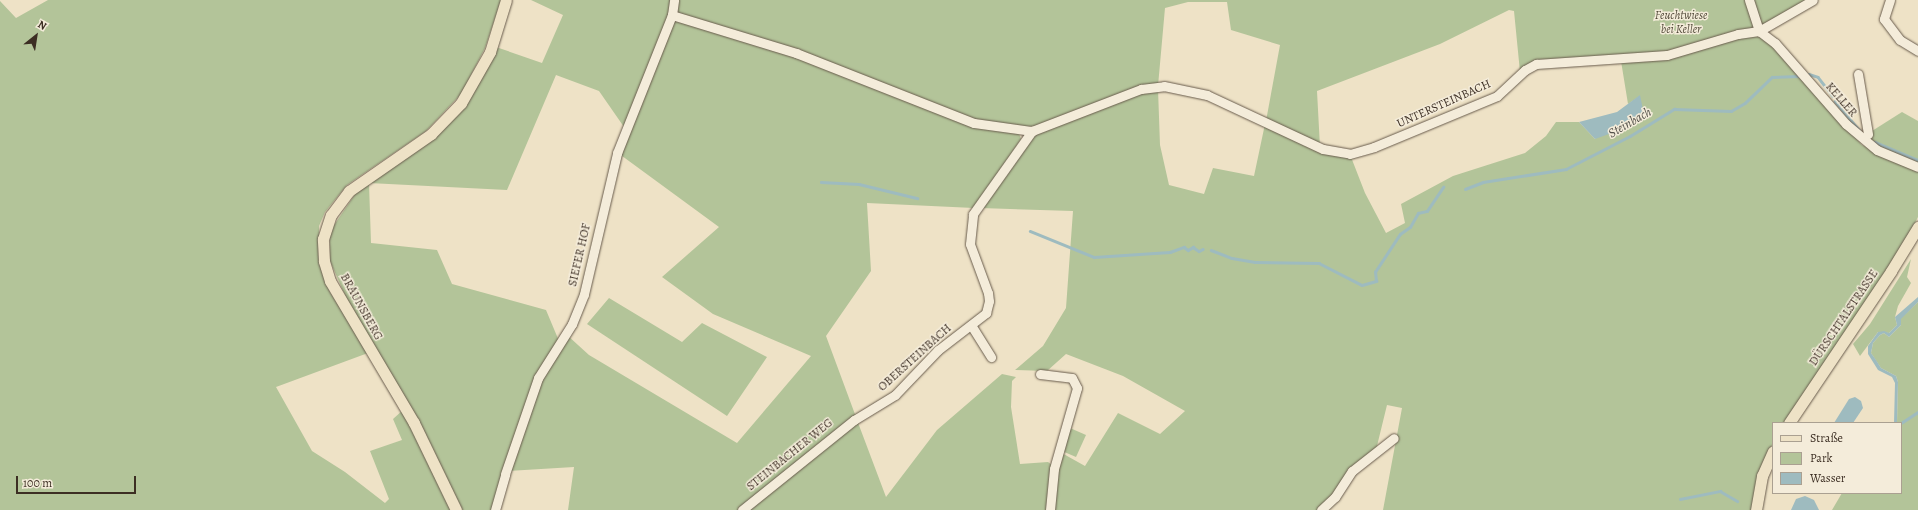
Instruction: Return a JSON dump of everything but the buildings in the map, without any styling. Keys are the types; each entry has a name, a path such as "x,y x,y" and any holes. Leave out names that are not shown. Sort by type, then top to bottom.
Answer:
{"main road":[{"name":"BRAUNSBERG","path":"456,510 411,418 330,281 324,261 323,239 331,215 349,191 431,134 461,103 490,52 506,0"},
{"name":"DÜRSCHTALSTRASSE","path":"1790,422 1891,271 1918,227"},
{"path":"1756,510 1762,476 1772,453"}],"street":[{"name":"SIEFER HOF","path":"495,510 504,474 538,378 572,324 584,294 617,153 672,15 674,0"},
{"path":"1749,0 1760,31 1813,0"},
{"path":"1890,0 1884,19 1900,40 1918,50"},
{"path":"672,15 796,53 974,123 1032,131"},
{"name":"UNTERSTEINBACH","path":"1032,131 1141,89 1164,86 1207,95 1323,149 1350,154 1374,147 1497,96 1525,70 1536,64 1667,56 1738,34 1760,31"},
{"name":"KELLER","path":"1760,31 1775,43 1862,140 1877,150 1918,167"},
{"name":"KELLER","path":"1858,74 1868,134"},
{"name":"OBERSTEINBACH","path":"854,420 895,396 938,350 986,313 989,301 970,244 973,214 985,194 1032,131"},
{"path":"971,325 991,357"},
{"path":"1040,374 1072,378 1077,388 1054,469 1050,510"},
{"name":"STEINBACHER WEG","path":"742,510 854,420"},
{"path":"1321,510 1335,497 1352,471 1394,438"}],"green space":[{"path":"48,0 501,0 485,48 461,94 426,131 347,185 325,212 319,226 319,264 330,292 368,353 276,387 312,451 345,472 385,503 389,499 370,451 402,440 393,419 403,410 451,510 0,510 0,1 16,18"},
{"path":"531,0 672,0 670,15 624,127 599,91 556,75 507,190 369,183 371,243 437,250 452,284 546,310 559,341 537,377 493,510 460,510 348,302 330,261 330,231 356,193 463,106 480,82 496,47 542,63 563,15"},
{"name":"Feuchtwiese bei Keller","path":"675,0 1748,0 1758,30 1666,53 1534,63 1520,72 1514,11 1509,10 1440,44 1317,91 1320,147 1266,121 1280,45 1231,30 1227,2 1188,2 1165,8 1158,86 1031,128 974,121 795,51 673,14"},
{"path":"1751,0 1806,0 1761,26"},
{"path":"673,18 729,32 975,125 1018,131 1021,139 974,208 867,203 871,271 826,336 856,417 739,510 568,510 574,467 507,471 539,378 567,335 589,355 737,443 811,356 713,314 662,277 719,227 618,153"},
{"path":"1739,35 1758,35 1768,42 1862,145 1918,171 1918,217 1895,263 1786,422 1772,422 1772,445 1758,474 1752,510 1383,510 1402,408 1387,405 1376,450 1319,510 1051,510 1060,452 1085,466 1118,413 1160,434 1185,411 1123,376 1066,354 1047,371 1015,370 1043,346 1066,308 1073,211 980,208 1033,132 1141,90 1158,89 1160,145 1169,185 1204,194 1213,168 1254,176 1265,124 1351,157 1365,193 1386,233 1405,223 1401,204 1453,176 1525,153 1546,136 1556,122 1579,122 1595,139 1640,96 1628,104 1621,61"},
{"path":"1902,112 1918,121 1918,164 1878,147 1870,138 1872,131"},
{"path":"1911,259 1907,277 1911,283 1898,306 1895,317 1897,325 1889,333 1878,332 1860,356 1853,344 1870,324"},
{"path":"609,298 682,342 702,323 767,357 727,416 587,324"},
{"path":"1918,302 1918,510 1832,510 1841,494 1902,494 1902,422 1897,422 1898,382 1896,376 1881,368 1871,353 1873,343 1880,335 1884,333 1889,337 1901,325 1900,319"},
{"path":"1002,374 1016,377 1012,381 1011,407 1020,464 1048,462 1052,465 1049,510 745,510 857,420 886,497 937,430"},
{"path":"1070,428 1086,435 1076,457 1062,451"}],"water":[{"path":"1640,95 1644,115 1631,126 1595,139 1579,122 1617,112"},
{"path":"1918,297 1918,302 1901,319 1901,325 1889,337 1884,333 1880,335 1873,343 1871,353 1881,368 1896,376 1898,382 1897,422 1894,422 1895,383 1892,377 1878,370 1868,354 1868,346 1878,332 1884,331 1889,333 1897,325 1895,317"},
{"path":"1855,397 1861,401 1863,408 1854,422 1835,422 1849,399"},
{"path":"1805,496 1814,500 1819,510 1791,510 1796,499"}],"waterway":[{"path":"1809,74 1818,77 1833,96"},
{"name":"Steinbach","path":"1465,189 1483,182 1566,169 1630,136 1674,109 1731,111 1745,103 1772,77 1799,76"},
{"path":"1835,101 1859,130"},
{"path":"1875,142 1918,160"},
{"path":"821,182 859,184 917,198"},
{"path":"1211,250 1232,258 1255,262 1319,263 1362,285 1376,281 1375,272 1400,234 1410,227 1418,213 1427,211 1443,187"},
{"path":"1030,231 1094,257 1170,252 1184,247 1188,250 1193,247 1199,251 1203,249"},
{"path":"1902,422 1918,412"},
{"path":"1680,499 1720,491 1737,501"}]}
